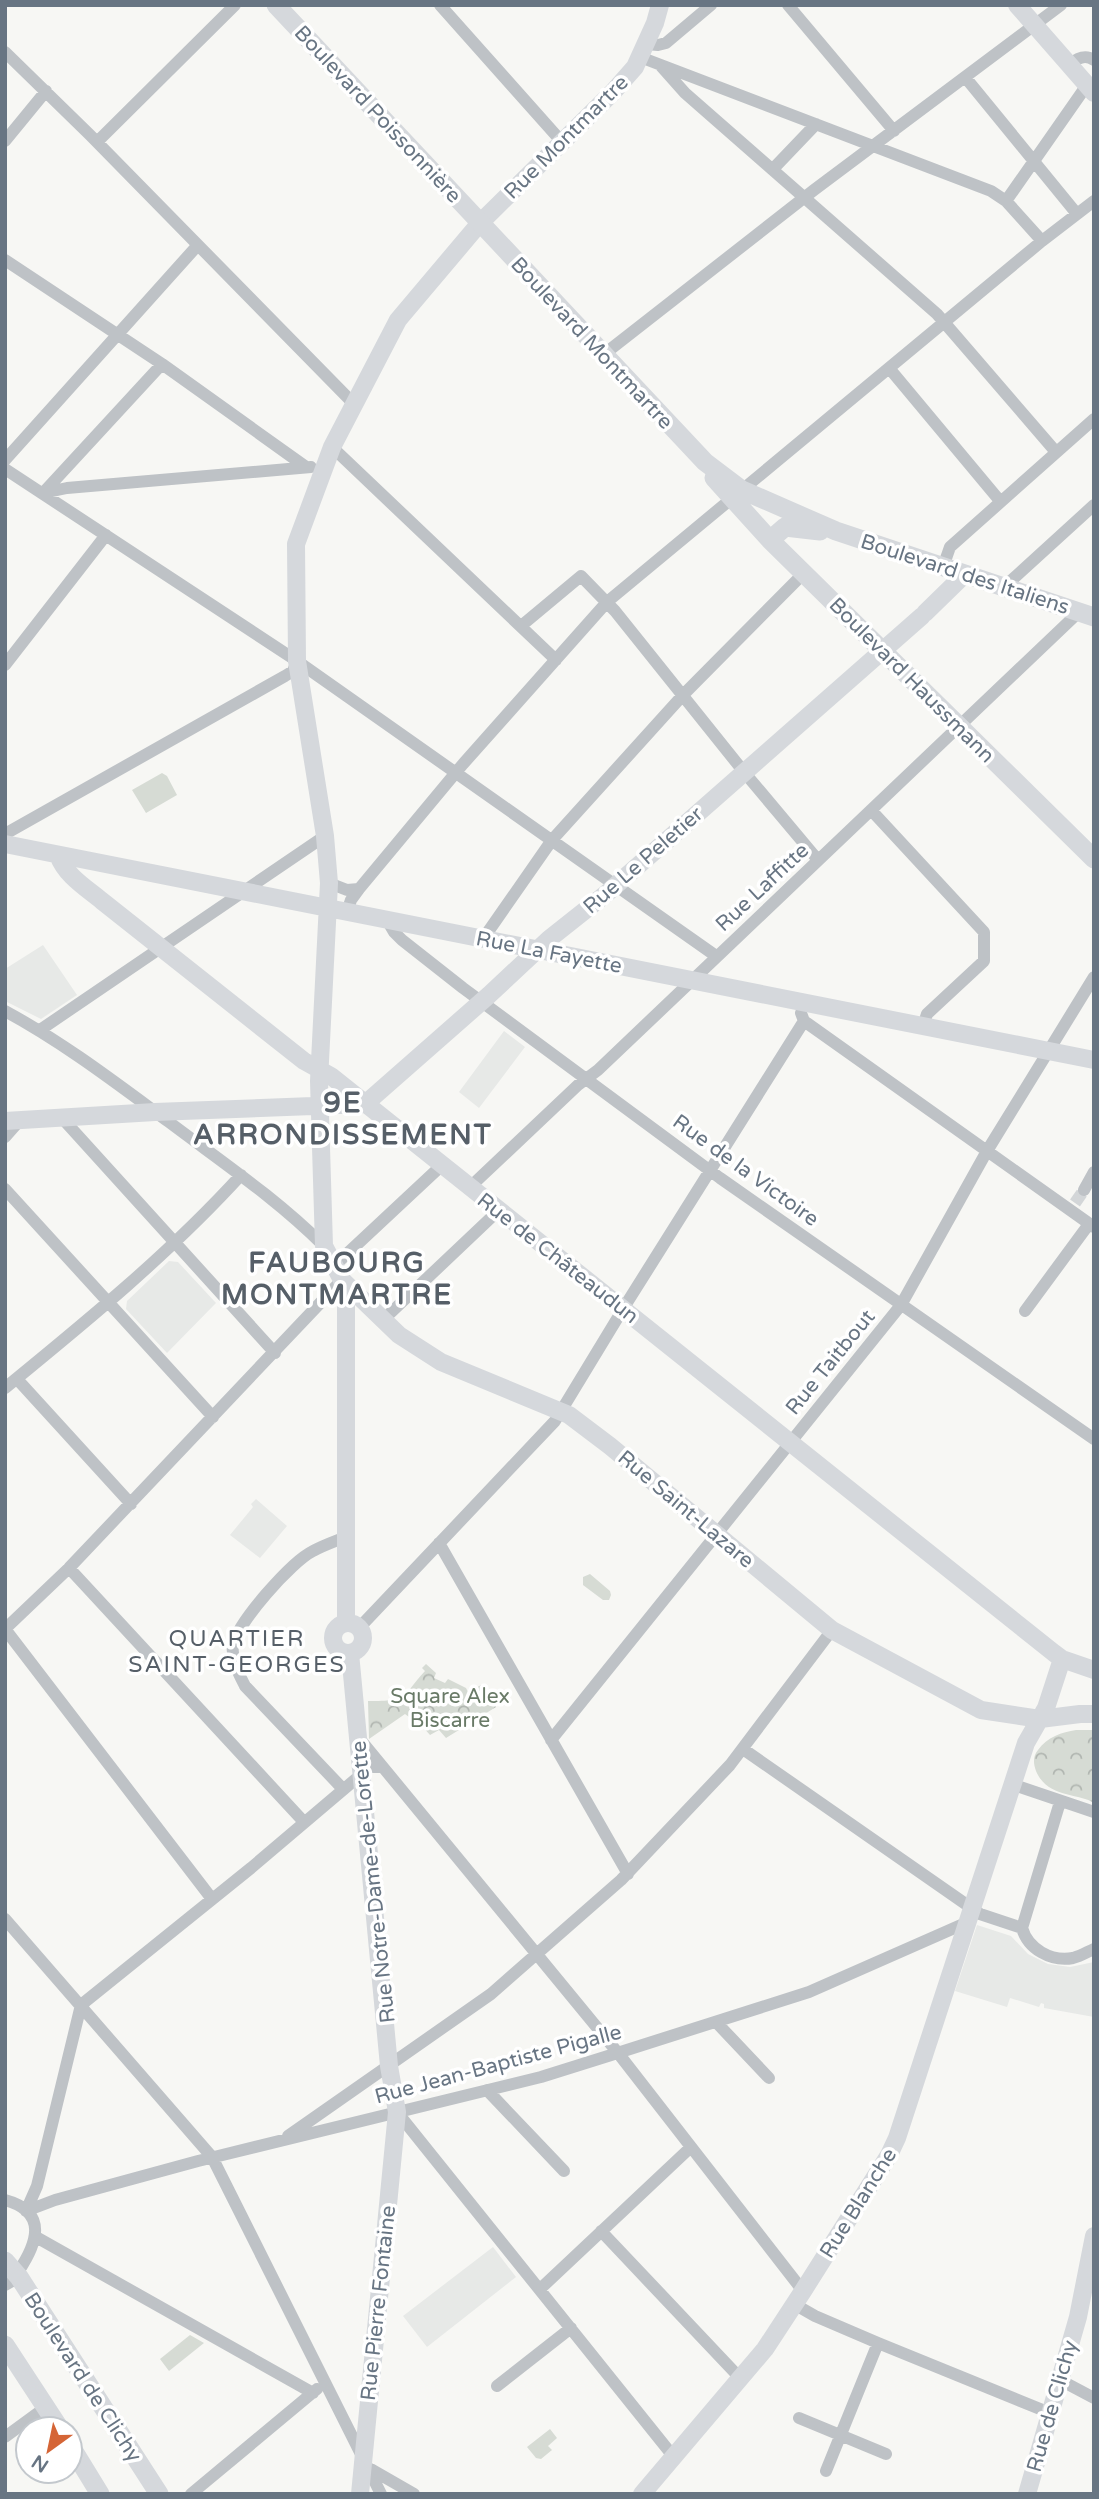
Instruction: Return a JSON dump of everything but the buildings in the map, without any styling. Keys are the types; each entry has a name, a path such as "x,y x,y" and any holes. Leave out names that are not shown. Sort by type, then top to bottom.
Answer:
{"main road":[{"name":"Boulevard Poissonnière","path":"276,5 479,224"},
{"name":"Boulevard Montmartre","path":"479,224 705,462 717,484 737,495"},
{"name":"Boulevard des Italiens","path":"737,495 805,517 836,531 1089,613"},
{"name":"Boulevard Haussmann","path":"737,495 754,523 770,540 1094,859"},
{"path":"754,523 774,510 805,517"},
{"name":"Boulevard des Italiens","path":"770,540 785,527 836,531"},
{"name":"Boulevard de Clichy","path":"5,2261 12,2281 159,2494"},
{"path":"5,2345 51,2415"},
{"path":"84,2468 100,2494"}],"street":[{"path":"97,142 235,5"},
{"path":"440,5 562,142"},
{"name":"Rue Montmartre","path":"324,1245 313,1106 320,1070 329,883 326,836 297,661 295,550 315,468 332,447 398,320 479,224 635,67 660,5"},
{"path":"711,5 666,43 643,50 685,93 945,323 1056,452"},
{"path":"788,5 894,131"},
{"path":"1006,201 1033,161 1090,89 1017,5"},
{"path":"603,355 805,197 1061,5"},
{"path":"5,52 354,404"},
{"path":"1069,65 1085,57 1094,60"},
{"path":"661,66 991,191 1006,201 1042,242"},
{"path":"965,77 1077,214"},
{"path":"5,141 46,91"},
{"path":"773,169 816,124"},
{"path":"347,912 359,889 607,601 1094,201"},
{"path":"5,460 197,246"},
{"path":"5,260 315,468"},
{"path":"43,493 162,364"},
{"path":"889,368 1000,501"},
{"path":"943,566 950,547 1094,419"},
{"path":"332,447 556,660"},
{"path":"43,493 67,488 315,468"},
{"path":"5,469 297,661 716,956"},
{"path":"1004,587 1094,505"},
{"path":"5,665 106,535"},
{"path":"483,939 552,840 683,695 804,573"},
{"name":"Rue Le Peletier","path":"357,1104 482,1002 549,939 615,885 924,615 965,574"},
{"path":"521,626 581,576 607,601 818,860"},
{"name":"Rue Laffitte","path":"469,1188 586,1078 598,1070 959,726 1089,613"},
{"path":"5,834 285,676 293,671 297,661"},
{"path":"871,810 984,932 984,961 927,1014 923,1026"},
{"path":"40,1030 326,836"},
{"name":"Rue La Fayette","path":"5,844 1094,1060"},
{"name":"Rue de Châteaudun","path":"58,855 63,867 73,878 165,944 303,1061 331,1076 357,1104 441,1166 623,1309 1062,1660"},
{"path":"329,883 347,890 359,889"},
{"name":"Rue de la Victoire","path":"387,920 402,940 482,1002 711,1170 1094,1439"},
{"name":"Rue Taitbout","path":"551,1740 901,1305 987,1151 1094,977"},
{"path":"797,1001 804,1021 987,1151 1072,1207 1091,1225 1024,1311"},
{"path":"5,1011 40,1030 155,1112 240,1175 324,1245 339,1273 346,1305 348,1536 353,1626"},
{"path":"353,1626 439,1543 555,1421 804,1021"},
{"path":"5,1137 13,1121 357,1104"},
{"path":"62,1118 275,1353"},
{"path":"212,1899 5,1629 69,1568 275,1353 339,1273 441,1166"},
{"path":"1084,1190 1094,1172"},
{"path":"5,1388 107,1303 174,1242 240,1175"},
{"path":"5,1189 213,1417"},
{"path":"384,1319 498,1211"},
{"name":"Rue Saint-Lazare","path":"339,1273 412,1345 441,1363 561,1411 610,1446 832,1630 981,1710 1040,1719 1094,1714"},
{"path":"17,1378 131,1504"},
{"path":"343,1789 246,1686 236,1670 233,1647 240,1627 285,1573 311,1552 348,1536"},
{"path":"439,1543 628,1874"},
{"path":"69,1568 304,1822"},
{"name":"Rue Notre-Dame-de-Lorette","path":"353,1626 335,1632 334,1641 341,1651 350,1653 389,2066 397,2112"},
{"path":"284,2139 491,1994 628,1874 743,1749 832,1630"},
{"path":"1062,1660 1094,1670"},
{"name":"Rue Blanche","path":"642,2494 765,2349 889,2155 897,2138 1026,1743 1040,1719 1062,1660"},
{"path":"359,1738 618,2053 815,2316 1050,2413"},
{"path":"743,1749 970,1916 980,1914 1022,1928"},
{"path":"26,2211 37,2186 81,2006 370,1767 382,1767"},
{"path":"1014,1785 1094,1812"},
{"path":"1060,1802 1022,1928 1028,1941 1048,1955 1075,1958 1093,1947"},
{"name":"Rue Jean-Baptiste Pigalle","path":"26,2211 55,2200 212,2157 487,2090 618,2053 809,1992 970,1916"},
{"path":"5,1919 212,2157 381,2494"},
{"path":"716,2022 769,2078"},
{"path":"487,2090 564,2171"},
{"path":"397,2112 673,2456"},
{"name":"Rue Pierre Fontaine","path":"360,2494 397,2112"},
{"path":"540,2288 690,2148"},
{"path":"5,2200 26,2211 34,2224 36,2237 30,2254 12,2281"},
{"path":"601,2231 740,2378"},
{"path":"36,2237 313,2393"},
{"name":"Rue de Clichy","path":"1027,2494 1078,2317 1093,2243"},
{"path":"497,2386 571,2328"},
{"path":"827,2471 878,2343"},
{"path":"1060,2380 1094,2398"},
{"path":"191,2494 326,2383"},
{"path":"5,2437 46,2407"},
{"path":"799,2418 886,2454"},
{"path":"365,2462 414,2494"}],"shaded area":[{"path":"43,945 77,995 41,1019 5,1001 5,969"},
{"path":"504,1031 525,1047 479,1108 459,1092"},
{"path":"169,1261 178,1262 216,1303 167,1353 126,1309 127,1301"},
{"path":"256,1499 287,1526 260,1558 230,1535 253,1507 251,1504"},
{"path":"977,1925 1011,1936 1028,1954 1048,1964 1070,1967 1094,1962 1094,2017 1044,2008 1041,2003 1039,2007 1010,1998 1007,2007 955,1991"},
{"path":"493,2247 516,2277 427,2347 403,2316"}],"green space":[{"path":"162,773 167,776 177,795 146,813 132,790"},
{"path":"590,1574 610,1591 609,1600 603,1600 583,1585 583,1577"},
{"name":"Square Alex Biscarre","path":"426,1664 436,1673 434,1678 445,1683 448,1679 466,1688 468,1692 483,1684 496,1707 446,1738 439,1730 430,1735 412,1715 409,1717 405,1714 369,1739 368,1701 392,1700 403,1696 425,1671 422,1668"},
{"path":"1076,1730 1094,1730 1094,1803 1048,1786 1041,1780 1035,1768 1034,1757 1042,1745 1055,1736"},
{"path":"190,2335 204,2343 169,2371 160,2359"},
{"path":"550,2429 557,2438 548,2446 552,2450 541,2459 536,2458 527,2447"}],"tunnel":[{"path":"1075,1203 1084,1190"}],"district":[{"name":"9E ARRONDISSEMENT","path":"343,1118"},
{"name":"FAUBOURG MONTMARTRE","path":"337,1278"},
{"name":"QUARTIER SAINT-GEORGES","path":"237,1651"}]}
